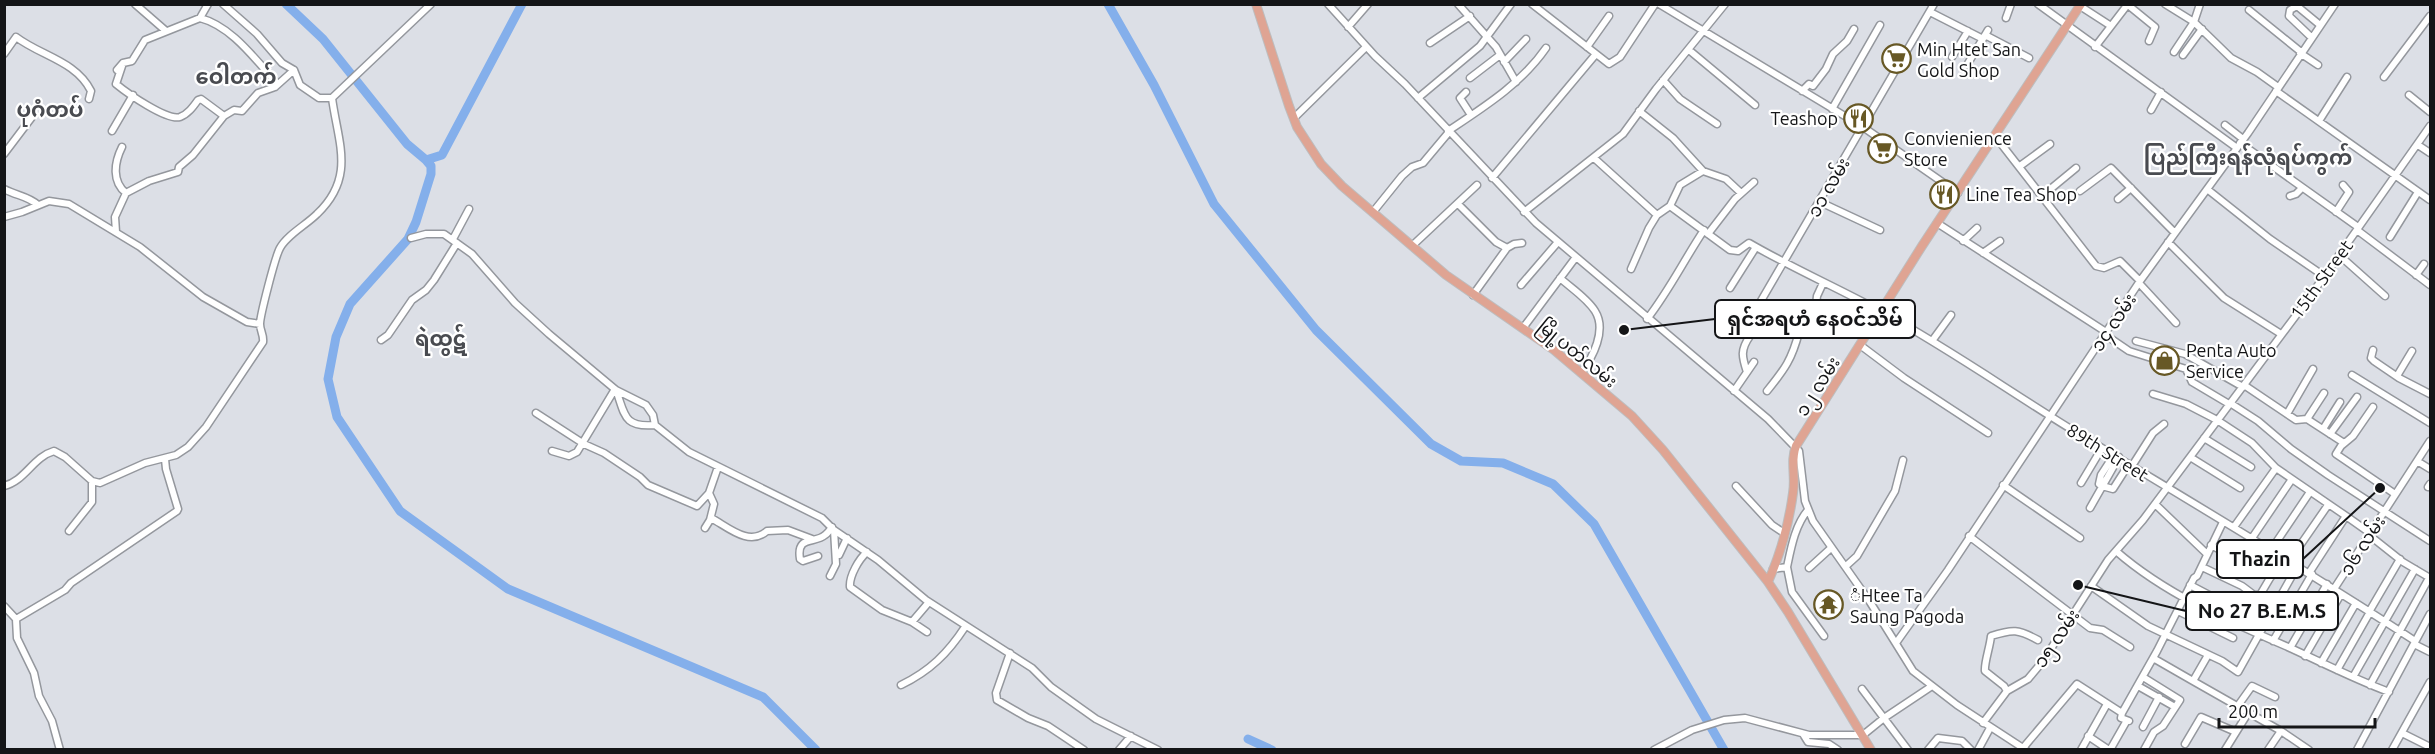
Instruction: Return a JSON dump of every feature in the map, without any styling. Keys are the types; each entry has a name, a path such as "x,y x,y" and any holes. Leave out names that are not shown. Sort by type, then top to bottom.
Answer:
{"main road":[{"name":"မြို့ပတ်လမ်း","path":"1256,4 1285,98 1303,138 1321,164 1373,212 1473,295 1554,350 1632,416 1663,450 1768,582 1863,735 1870,750"},
{"path":"2067,26 2081,5"},
{"name":"၁၂ လမ်း","path":"1768,582 1784,533 1794,491 1793,455 1796,446 1937,223 2067,26"}],"street":[{"path":"135,4 166,31"},
{"path":"200,18 208,4"},
{"path":"223,4 257,34 282,63 294,70 300,85 312,95 332,98"},
{"path":"332,98 430,4"},
{"path":"1328,4 1366,47 1418,98 1524,212 1796,446 1801,457 1808,510 1913,670 1990,728 2025,749 2077,684 2122,713"},
{"path":"1348,27 1368,4"},
{"path":"1458,4 1488,36 1516,82"},
{"path":"1418,98 1476,50 1511,4"},
{"path":"1532,4 1607,63 1616,61 1657,4 1863,127 1958,193"},
{"path":"1524,212 1623,134 1663,80 1689,51 1725,4"},
{"name":"၁၁ လမ်း","path":"1767,391 1789,364 1799,332 1797,327 1758,306 1934,4"},
{"path":"2006,18 2011,4"},
{"path":"2038,4 2095,47 2240,143 2336,212 2430,285"},
{"path":"2165,4 2194,22 2231,58 2257,72 2319,122 2430,200"},
{"path":"2174,52 2194,22 2200,4"},
{"name":"၁၄ လမ်း","path":"1896,644 2174,232 2240,143 2335,4"},
{"path":"2081,5 2111,26"},
{"path":"2095,47 2128,5 2155,27 2149,41"},
{"path":"2311,37 2289,16 2290,10 2297,6 2320,25"},
{"path":"2249,10 2318,65"},
{"path":"1930,12 1968,31 1985,35 2029,58"},
{"path":"1430,44 1470,16"},
{"path":"1587,47 1609,16"},
{"path":"2384,77 2430,16"},
{"path":"117,70 123,63 132,61 145,40 200,18 207,20 236,40 275,81 275,87"},
{"path":"1832,109 1880,25"},
{"path":"1802,91 1809,84 1814,86 1833,54 1847,41 1854,29"},
{"path":"2183,55 2202,29"},
{"path":"1952,57 1968,31"},
{"path":"1967,65 1985,35"},
{"path":"4,54 16,37 74,69 91,91 89,99"},
{"path":"1470,78 1502,58 1526,39"},
{"path":"1294,118 1366,47"},
{"path":"1373,212 1402,176 1412,167 1424,163 1449,131 1516,82 1546,48"},
{"path":"1689,51 1755,105"},
{"path":"1492,178 1596,54"},
{"path":"123,63 116,84 172,118 183,116 201,99 224,116"},
{"path":"116,231 116,216 126,193 149,181 178,172 179,167 193,155 224,116 234,110 242,111 258,93 275,87 294,70"},
{"path":"2319,122 2347,77"},
{"path":"1663,80 1680,99 1717,124"},
{"path":"1466,92 1460,98 1471,115"},
{"path":"2151,110 2161,92"},
{"path":"112,131 133,95"},
{"path":"2409,95 2430,112"},
{"path":"4,486 15,483 42,456 54,451 65,457 92,481 100,483 145,463 165,459 183,451 206,427 263,342 260,324 273,266 280,246 326,206 339,185 343,151 332,98"},
{"path":"1639,111 1673,138 1703,171 1726,179 1741,193"},
{"path":"4,154 32,117"},
{"path":"2225,124 2240,143"},
{"name":"15th Street","path":"2167,488 2324,276 2430,126"},
{"path":"1995,136 2096,266 2104,268 2120,261 2176,323"},
{"path":"2020,166 2050,144"},
{"path":"2418,145 2430,153"},
{"path":"122,147 115,171 117,185 126,193"},
{"path":"1594,158 1657,215"},
{"path":"2042,196 2076,168"},
{"path":"2080,191 2108,168 2114,170 2174,232"},
{"path":"1631,269 1657,215 1670,206 1680,185 1703,171"},
{"path":"1647,319 1664,297 1692,247 1741,193 1754,182"},
{"path":"1413,245 1477,185"},
{"path":"2336,212 2349,192 2343,185"},
{"path":"2118,199 2131,188"},
{"path":"2290,196 2302,188"},
{"path":"4,189 30,198 38,205"},
{"path":"2207,189 2270,239 2324,276"},
{"path":"2390,237 2418,192"},
{"path":"4,217 54,200 69,204 140,247 203,297 247,322 260,324"},
{"path":"1820,202 1880,230"},
{"path":"1458,204 1496,242 1508,248"},
{"path":"1670,206 1734,251 1749,243 1756,247 1730,288"},
{"path":"381,340 388,335 412,300 426,290 434,280 469,209"},
{"path":"1937,223 2129,351 2186,369 2192,382 2267,427 2290,449 2430,541"},
{"path":"1963,241 1977,228"},
{"path":"411,238 441,233 455,241 476,257 515,303 616,389 646,405 653,415 655,425 689,452 819,516 929,602 1032,668 1051,687 1096,719 1158,750"},
{"path":"1983,253 2000,241"},
{"path":"1521,285 1558,242"},
{"path":"2168,242 2224,298 2281,334"},
{"path":"1473,295 1508,248 1522,243"},
{"name":"89th Street","path":"1756,247 1882,312 1932,341 2167,488 2290,560 2430,652"},
{"path":"2339,255 2385,296"},
{"path":"1523,328 1576,257"},
{"path":"2409,280 2424,264"},
{"path":"1560,278 1591,305 1599,318 1599,335 1592,356 1581,373"},
{"path":"1815,314 1817,296 1822,283"},
{"path":"1932,341 1951,315"},
{"path":"1747,372 1741,354 1750,336"},
{"path":"2136,341 2185,354 2243,386 2296,420 2307,419 2344,443"},
{"path":"1860,345 1904,378 1988,433"},
{"path":"2373,350 2371,358 2374,361 2430,394"},
{"path":"2397,376 2412,351"},
{"path":"1734,391 1754,362"},
{"path":"2287,414 2313,369"},
{"path":"2352,375 2430,423"},
{"path":"616,389 626,418 632,423 644,426 655,425"},
{"path":"552,451 571,455 577,452 616,389"},
{"path":"2153,393 2186,404 2217,420 2252,443 2276,468 2346,516 2400,559 2430,578 2370,685"},
{"path":"2307,419 2324,393"},
{"path":"2330,434 2357,397"},
{"path":"2323,429 2340,402"},
{"path":"2373,407 2353,436 2344,443 2337,456 2395,494"},
{"path":"536,413 584,444 616,461 648,485 697,506 709,493 718,467"},
{"path":"2102,486 2113,489 2153,433 2164,424"},
{"path":"2204,438 2251,467"},
{"name":"၁၆ လမ်း","path":"2334,589 2430,441"},
{"path":"2081,483 2102,448"},
{"path":"2102,486 2100,484 2101,475 2116,456"},
{"path":"2090,508 2116,456"},
{"path":"2190,457 2240,488"},
{"path":"16,619 65,590 71,583 177,511 165,469 165,459"},
{"path":"1846,566 1857,556 1895,491 1903,460"},
{"path":"2417,461 2430,469"},
{"path":"2089,468 2101,475"},
{"path":"2234,527 2276,468"},
{"path":"2252,538 2292,479"},
{"path":"69,531 92,502 92,481"},
{"path":"2003,485 2080,538"},
{"path":"1736,486 1772,525 1784,533"},
{"name":"၁၅ လမ်း","path":"1983,723 2007,691 2028,679 2043,661 2116,551 2167,488"},
{"path":"2271,550 2310,492"},
{"path":"705,528 711,518 714,504 709,493"},
{"path":"2155,504 2207,554"},
{"path":"2290,560 2328,505"},
{"path":"1808,510 1803,515 1787,567 1792,592 1824,636"},
{"path":"2273,641 2310,574 2346,516"},
{"path":"711,518 745,537 762,535 767,531 788,531 812,539"},
{"path":"2088,736 2109,750 2128,722 2121,718 2122,713 2190,585 2202,567 2223,522"},
{"path":"818,556 803,561 800,559 801,546 804,542 825,535 833,529"},
{"path":"833,529 836,564"},
{"path":"1969,536 2090,628 2103,630 2130,647"},
{"path":"830,576 847,538"},
{"path":"2211,545 2271,577"},
{"path":"1809,568 1831,548"},
{"path":"2116,551 2140,571 2185,597 2305,656 2389,692"},
{"path":"867,552 862,556 849,582 850,587 882,610 912,622 927,632"},
{"path":"2202,567 2257,595 2261,594 2283,556"},
{"path":"2337,670 2400,559"},
{"path":"2091,586 2148,626 2238,672 2298,565"},
{"path":"1773,569 1787,567"},
{"path":"2353,677 2415,569"},
{"path":"2290,648 2327,584"},
{"path":"2190,585 2266,625"},
{"path":"2305,656 2341,594"},
{"path":"912,622 929,602"},
{"path":"2321,663 2356,603"},
{"path":"4,606 16,619 16,638 34,673 39,696 52,721 60,750"},
{"path":"2178,611 2233,638"},
{"path":"2357,750 2430,614"},
{"path":"901,684 922,675 933,666 952,647 965,627"},
{"path":"2007,691 1985,671 1984,665 1989,652 1990,636 2005,631 2021,630 2038,640"},
{"path":"1010,653 996,693 997,700 1028,718 1048,726 1084,750"},
{"path":"2193,681 2208,655"},
{"path":"2153,658 2281,731 2309,750"},
{"path":"2143,677 2180,700 2163,726 2154,732 2144,750"},
{"path":"2392,750 2430,682"},
{"path":"1713,722 1745,718 1803,734 1863,735 1932,686"},
{"path":"2138,686 2175,707"},
{"path":"2237,707 2252,686 2275,697"},
{"path":"1862,689 1908,750"},
{"path":"2143,727 2159,698"},
{"path":"2081,750 2107,704"},
{"path":"2225,750 2248,713"},
{"path":"1649,750 1691,728 1732,715 1750,714 1816,735"},
{"path":"2185,744 2198,718 2204,716 2236,732"},
{"path":"1654,750 1691,728"},
{"path":"1978,750 1990,728"},
{"path":"2268,750 2281,731"},
{"path":"2402,733 2430,747"},
{"path":"1803,734 1809,742 1829,744 1838,750"},
{"path":"1119,750 1131,736"},
{"path":"1928,750 1938,738 1962,741 1971,750"}],"waterway":[{"path":"286,4 323,39 407,144 426,160 442,155 522,4"},
{"path":"1108,4 1154,85 1214,204 1316,330 1431,444 1461,461 1503,463 1553,484 1594,524 1724,750"},
{"path":"426,160 431,166 431,174 416,222 408,239 350,304 336,337 328,379 337,417 400,511 508,589 763,697 816,750"},
{"path":"1248,739 1272,750"}],"place":[{"name":"Min Htet San Gold Shop","path":"1896,59"},
{"name":"Teashop","path":"1859,118"},
{"name":"Convienience Store","path":"1883,148"},
{"name":"Line Tea Shop","path":"1945,194"},
{"name":"ရှင်အရဟံ နေဝင်သိမ်","path":"1624,330"},
{"name":"Penta Auto Service","path":"2165,360"},
{"name":"Thazin","path":"2380,488"},
{"name":"No 27 B.E.M.S","path":"2078,585"},
{"name":"ံHtee Ta Saung Pagoda","path":"1829,605"}],"district":[{"name":"ဝေါတက်","path":"236,76"},
{"name":"ပုဂံတပ်","path":"50,109"},
{"name":"ပြည်ကြီးရန်လုံရပ်ကွက်","path":"2248,157"},
{"name":"ရဲထွဋ်","path":"441,338"}]}
